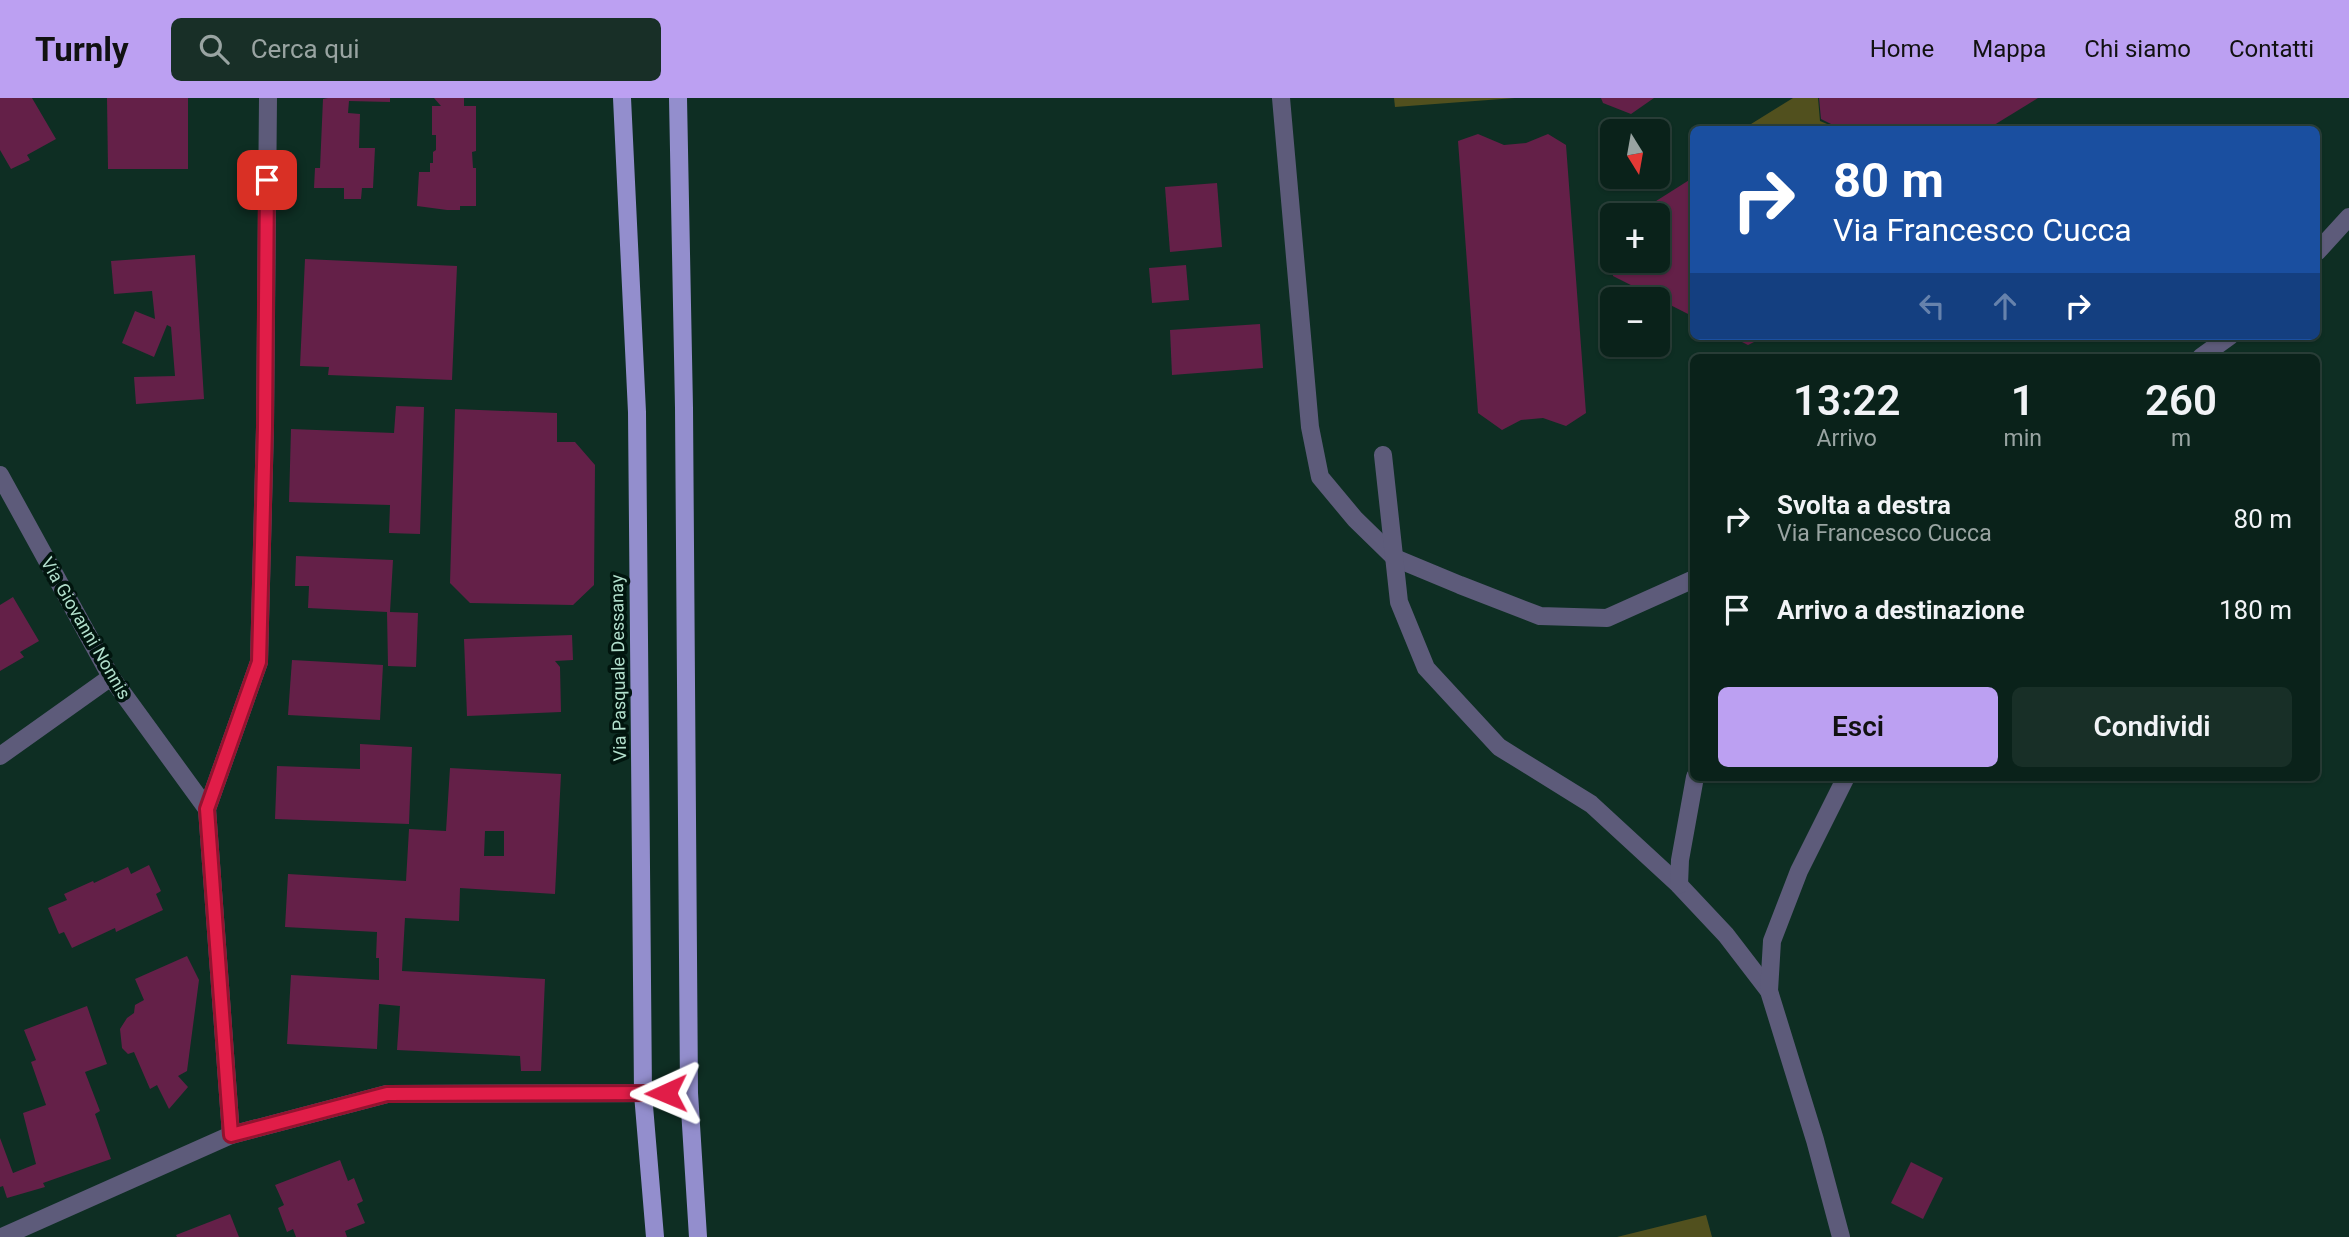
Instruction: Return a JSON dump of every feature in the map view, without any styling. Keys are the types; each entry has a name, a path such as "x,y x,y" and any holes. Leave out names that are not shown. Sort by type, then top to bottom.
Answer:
{"main road":[{"name":"Via Pasquale Dessanay","path":"622,98 637,412 643,1094 655,1237"},
{"path":"678,98 684,422 689,1093 698,1237"}],"street":[{"path":"231,1135 207,809 259,662 265,427 268,98"},
{"path":"1282,98 1310,427 1320,477 1356,519 1395,558 1540,617 1607,618 1690,581"},
{"path":"2320,249 2349,217"},
{"path":"2205,354 2224,340"},
{"path":"1383,455 1399,602 1426,668 1499,747 1591,804 1679,885 1726,935 1769,991 1815,1140 1841,1237"},
{"name":"Via Giovanni Nonnis","path":"0,475 111,677 207,809"},
{"path":"0,756 111,677"},
{"path":"1679,885 1680,860 1694,781"},
{"path":"1769,991 1772,941 1799,871 1844,781"},
{"path":"2,1237 231,1135 387,1094 689,1093"}],"shaded area":[{"path":"1394,98 1515,98 1395,107"},
{"path":"1793,98 1818,98 1820,121 1832,126 1748,126"},
{"path":"1706,1215 1712,1237 1617,1237"}],"building":[{"path":"0,98 32,98 56,139 27,155 30,160 11,169 0,150"},
{"path":"107,98 188,98 188,169 108,169"},
{"path":"390,98 390,102 349,101 348,113 360,114 359,148 375,148 373,188 362,188 361,199 344,199 344,188 314,188 315,168 320,168 323,99"},
{"path":"434,98 464,98 464,106 476,106 476,151 472,152 473,168 476,168 476,206 460,206 460,210 447,210 417,206 419,172 430,172 433,152 436,150 436,135 432,135 432,106 441,106"},
{"path":"1601,98 1654,98 1631,114 1603,103"},
{"path":"1819,98 2038,98 1992,126 1835,126 1821,119"},
{"path":"1478,134 1504,145 1526,143 1548,134 1566,145 1586,413 1566,426 1543,418 1521,420 1502,430 1478,413 1458,141"},
{"path":"1690,180 1690,315 1670,305 1670,287 1635,287 1613,276 1613,273 1670,273 1670,203 1653,203"},
{"path":"1217,183 1222,247 1170,252 1165,187"},
{"path":"195,255 204,399 136,404 134,377 175,376 171,327 167,325 154,357 122,343 135,311 155,319 152,291 114,294 111,261"},
{"path":"305,259 457,266 452,380 328,375 329,367 300,366"},
{"path":"1186,265 1189,300 1152,303 1149,268"},
{"path":"1260,324 1263,368 1172,375 1170,330"},
{"path":"1738,340 1758,340 1748,345"},
{"path":"396,406 424,407 420,534 389,533 390,505 289,502 291,429 394,433"},
{"path":"455,409 557,413 557,442 575,442 595,465 594,585 573,605 470,603 450,583"},
{"path":"296,556 393,560 390,612 418,613 416,667 388,666 387,612 308,608 309,586 295,586"},
{"path":"13,597 39,641 20,652 24,657 0,671 0,605"},
{"path":"572,635 573,660 555,661 560,667 561,712 467,716 464,639"},
{"path":"292,660 383,665 380,720 288,715"},
{"path":"360,744 412,747 409,824 275,819 277,766 360,769"},
{"path":"450,768 561,774 555,894 460,888 459,921 405,918 402,971 545,979 541,1071 521,1071 520,1056 397,1050 400,1006 379,1004 377,1049 287,1044 291,975 379,980 377,932 285,927 288,874 406,881 409,829 446,831","holes":["485,831 504,831 504,856 484,856"]},
{"path":"149,865 161,891 156,894 163,910 116,932 115,928 72,948 64,932 59,934 48,908 67,900 64,894 128,867 131,874"},
{"path":"187,956 199,980 187,1071 178,1076 188,1087 169,1109 157,1085 150,1089 134,1052 128,1054 122,1048 120,1029 134,1013 135,1005 144,1000 135,979"},
{"path":"87,1006 107,1064 85,1072 100,1111 95,1114 111,1159 43,1183 45,1187 7,1198 3,1186 0,1187 0,1138 13,1173 36,1164 23,1113 46,1105 31,1062 36,1060 24,1030"},
{"path":"340,1160 348,1181 354,1178 363,1201 357,1204 365,1223 345,1231 347,1237 296,1237 293,1229 287,1232 278,1208 284,1205 275,1185"},
{"path":"1911,1162 1943,1178 1923,1219 1891,1203"},
{"path":"230,1214 239,1237 176,1235"}],"route":[{"path":"267,180 259,662 207,809 231,1135 387,1094 666,1093"}]}
